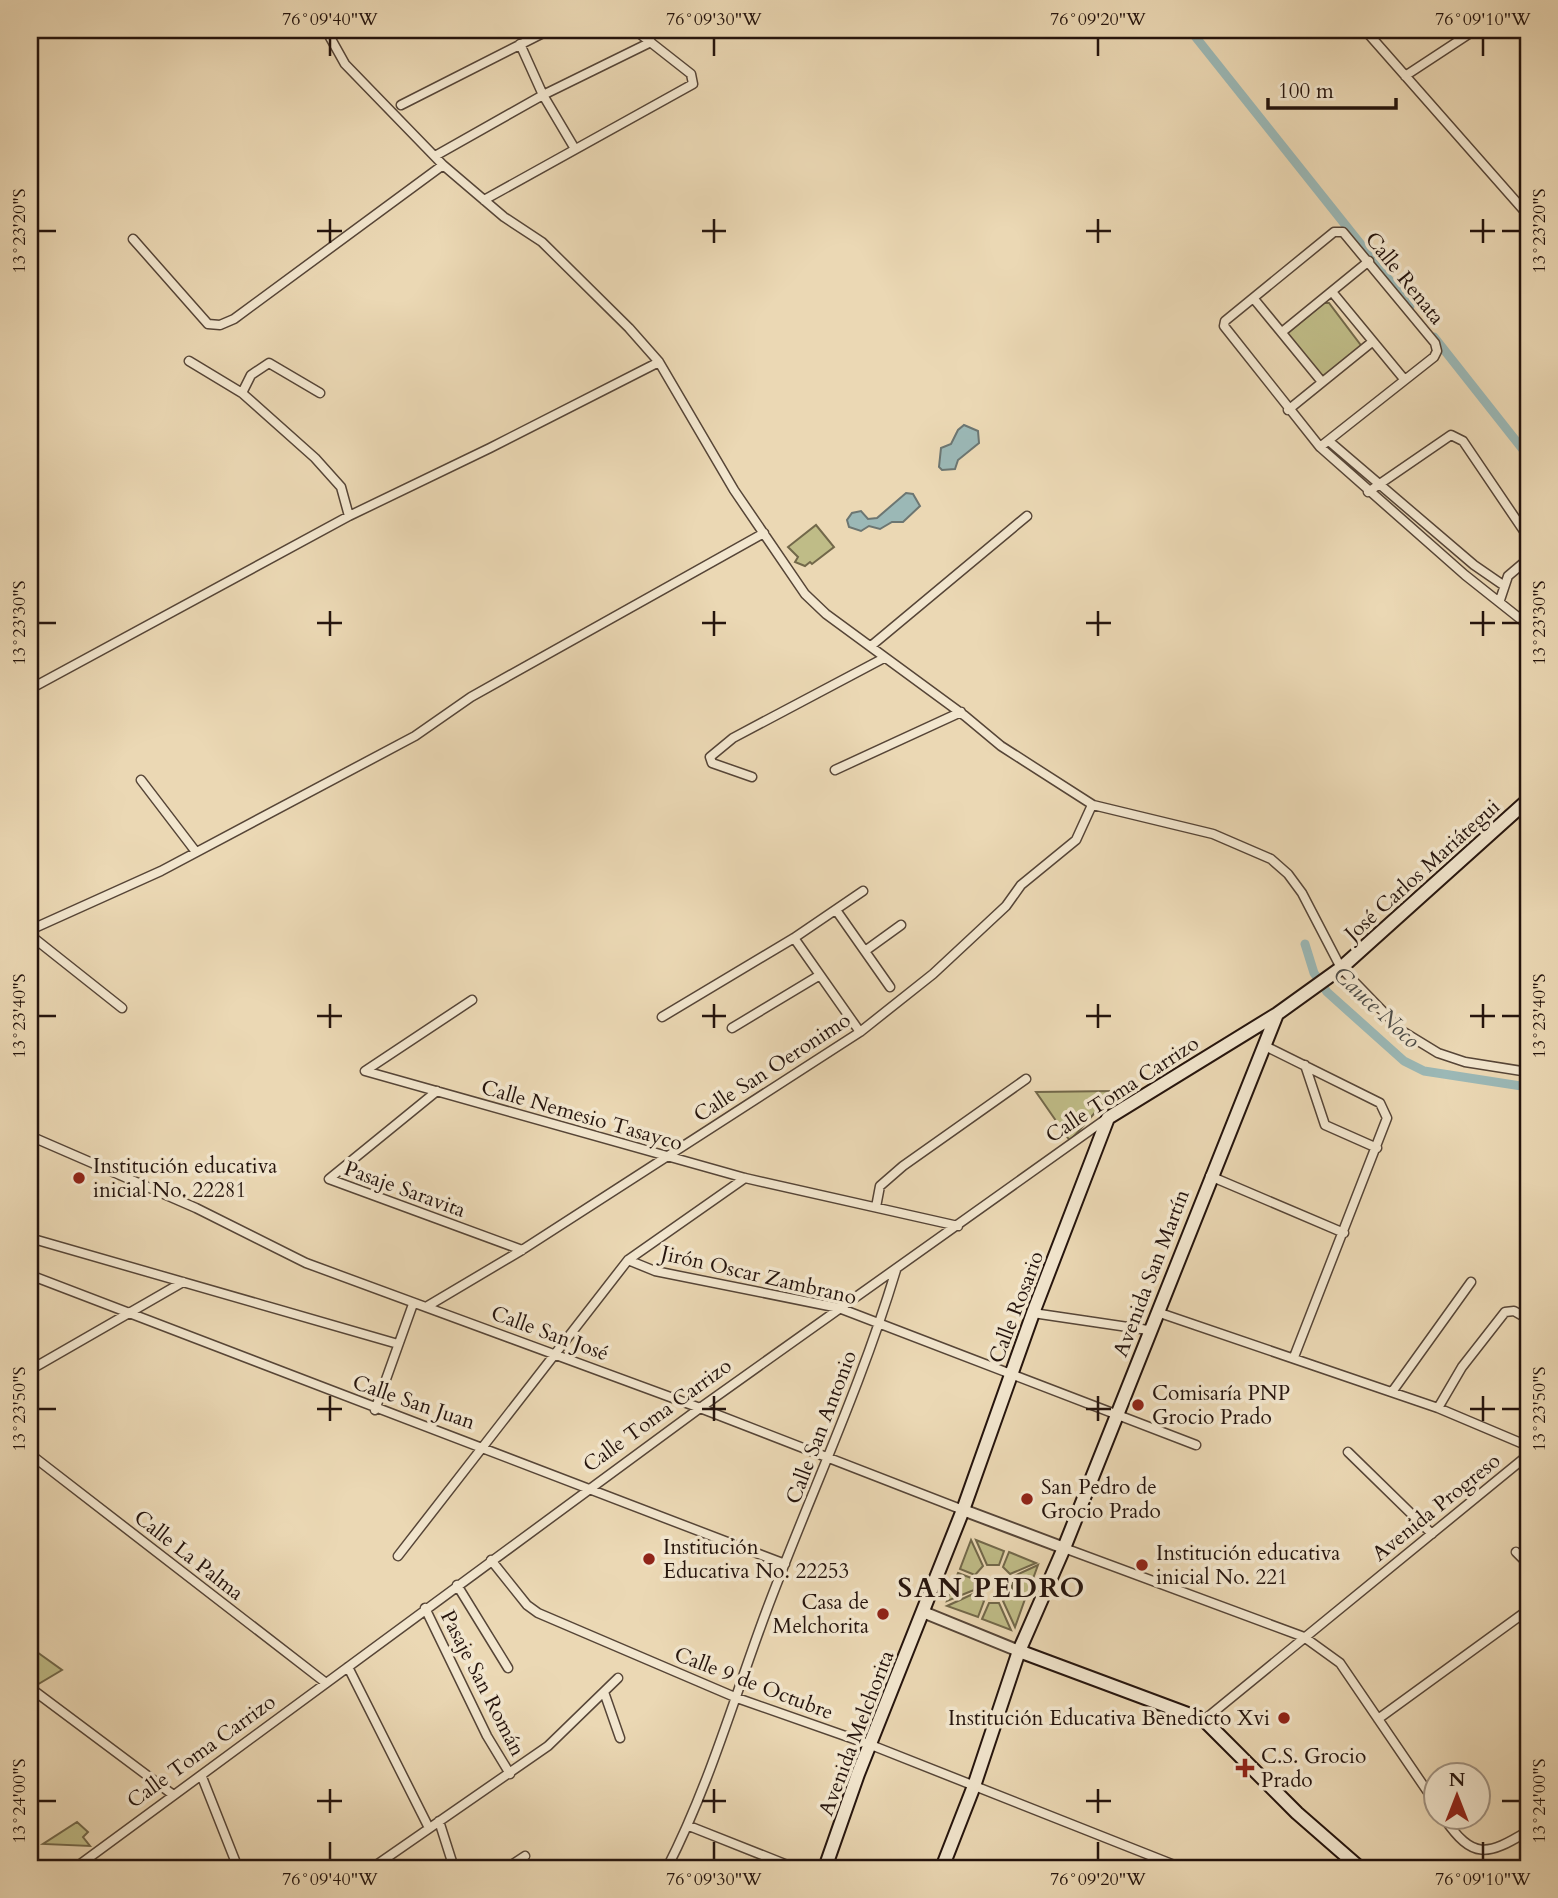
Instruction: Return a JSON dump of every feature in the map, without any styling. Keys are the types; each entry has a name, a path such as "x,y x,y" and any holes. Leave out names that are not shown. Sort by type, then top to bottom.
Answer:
{"main road":[{"name":"José Carlos Mariátegui","path":"1325,979 1341,968 1528,800"},
{"name":"Calle Toma Carrizo","path":"1108,1118 1277,1014 1325,979"},
{"name":"Avenida San Martín","path":"943,1868 974,1786 1019,1651 1064,1548 1210,1176 1277,1014"},
{"name":"Calle Rosario","path":"923,1612 1108,1118"},
{"name":"Avenida Melchorita","path":"825,1868 923,1612"},
{"path":"1019,1651 1204,1720 1297,1813 1360,1868"}],"street":[{"path":"326,30 345,64 443,165 484,200 542,242 629,328 659,362 734,490 805,594 884,659 961,712 1001,746 1092,805 1213,834 1271,859 1288,874 1302,893 1341,968 1402,1031 1419,1043 1465,1062 1528,1072"},
{"path":"401,105 549,30"},
{"path":"484,200 692,84 691,74 635,30"},
{"path":"1365,30 1528,215"},
{"path":"1405,76 1475,30"},
{"path":"435,156 543,95 652,42"},
{"path":"520,44 543,95 575,149"},
{"path":"133,239 208,324 219,325 234,319 443,165"},
{"name":"Calle Renata","path":"1254,299 1334,232 1346,234 1435,343 1437,351 1434,357 1404,379"},
{"path":"1282,332 1369,261"},
{"path":"1320,447 1330,442 1404,379 1333,293"},
{"path":"1322,382 1254,299 1225,321 1224,326 1320,447 1368,492 1528,625"},
{"path":"1289,410 1372,342"},
{"path":"188,360 243,393 315,458 341,487 349,516"},
{"path":"30,689 349,516 659,362"},
{"path":"243,393 251,375 269,363 320,393"},
{"path":"1368,492 1382,485 1451,435 1462,441 1528,537"},
{"path":"1330,442 1474,565 1503,585"},
{"path":"871,646 1027,516"},
{"path":"122,1008 30,932 161,871 415,736 471,698 764,533"},
{"path":"1500,600 1508,576 1528,559"},
{"path":"752,778 712,763 711,755 733,738 884,659"},
{"path":"835,770 961,712"},
{"path":"141,780 196,852"},
{"name":"Calle San Oeronimo","path":"426,1307 522,1250 860,1032 933,974 1006,906 1021,885 1076,839 1092,805"},
{"path":"662,1017 794,938 863,891"},
{"path":"836,910 890,988"},
{"path":"865,951 901,925"},
{"path":"794,938 860,1032"},
{"path":"732,1028 820,975"},
{"name":"Calle Nemesio Tasayco","path":"472,1000 366,1068 368,1073 745,1178 958,1226"},
{"path":"1263,1045 1380,1102 1387,1118 1294,1357"},
{"path":"1305,1065 1325,1125 1377,1148"},
{"path":"876,1207 880,1186 903,1166 1026,1079"},
{"name":"Pasaje Saravita","path":"438,1091 329,1179 522,1250"},
{"name":"Calle Toma Carrizo","path":"75,1868 172,1794 202,1777 425,1608 591,1487 1108,1118"},
{"name":"Calle San José","path":"30,1136 196,1208 306,1263 700,1408 1064,1548"},
{"path":"1210,1176 1344,1233"},
{"path":"398,1556 628,1260 745,1178"},
{"path":"30,1238 398,1345"},
{"name":"Jirón Oscar Zambrano","path":"628,1260 655,1270 839,1308 1196,1445"},
{"name":"Calle San Antonio","path":"667,1868 689,1826 785,1564 880,1324 896,1270"},
{"name":"Calle San Juan","path":"30,1275 375,1410 482,1446 785,1564"},
{"path":"30,1370 130,1315 183,1282"},
{"path":"1392,1392 1471,1282"},
{"path":"375,1410 413,1304"},
{"path":"1438,1408 1462,1367 1505,1312 1514,1311 1528,1319"},
{"path":"1157,1312 1438,1408 1528,1446"},
{"path":"1033,1313 1149,1330"},
{"path":"1348,1452 1432,1534"},
{"name":"Calle La Palma","path":"30,1454 327,1683"},
{"name":"Avenida Progreso","path":"1204,1720 1528,1455"},
{"path":"1064,1548 1304,1637 1340,1663 1422,1783"},
{"path":"1516,1552 1528,1564"},
{"name":"Calle 9 de Octubre","path":"491,1560 527,1605 538,1613 737,1698 871,1745 1182,1868"},
{"path":"457,1585 508,1668"},
{"name":"Pasaje San Román","path":"425,1608 487,1736 509,1773"},
{"path":"1378,1719 1528,1611"},
{"path":"923,1612 1019,1651"},
{"path":"348,1667 429,1828"},
{"path":"372,1868 548,1746 618,1678"},
{"path":"31,1691 172,1794"},
{"path":"604,1692 620,1738"},
{"path":"202,1777 238,1868"},
{"path":"439,1821 454,1868"},
{"path":"689,1826 795,1868"},
{"path":"1455,1832 1465,1844 1476,1850 1490,1851 1528,1831"},
{"path":"507,1868 525,1856"}],"shaded area":[{"path":"1324,303 1329,303 1363,348 1317,382 1283,341 1283,337"},
{"path":"816,525 834,547 812,564 810,562 805,566 795,562 798,557 788,547"},
{"path":"1114,1091 1070,1141 1036,1092"},
{"path":"971,1540 983,1566 975,1575 960,1569"},
{"path":"976,1540 1004,1551 999,1565 987,1565"},
{"path":"1009,1552 1036,1563 1010,1574 1003,1567"},
{"path":"1038,1565 1027,1595 1012,1589 1012,1577"},
{"path":"958,1573 974,1579 974,1590 947,1601"},
{"path":"975,1593 984,1601 978,1617 947,1606"},
{"path":"1011,1593 1025,1599 1015,1627 1003,1601"},
{"path":"989,1603 999,1603 1011,1630 982,1619"},
{"path":"30,1647 62,1670 30,1689"},
{"path":"77,1822 88,1832 83,1837 90,1846 43,1844"}],"water":[{"path":"964,425 978,431 979,443 958,460 955,469 942,470 939,467 941,448 951,444 958,430"},
{"path":"906,493 913,494 920,506 903,522 892,522 880,529 869,526 861,531 849,527 847,520 852,513 861,511 868,519 877,518"}],"waterway":[{"path":"1190,30 1410,306"},
{"path":"1434,337 1528,456"},
{"name":"Cauce Noco","path":"1305,944 1314,973 1327,992 1404,1061 1424,1071 1528,1087"}],"place":[{"name":"Institución educativa inicial No. 22281","path":"79,1178"},
{"name":"Comisaría PNP Grocio Prado","path":"1138,1405"},
{"name":"San Pedro de Grocio Prado","path":"1027,1499"},
{"name":"Institución Educativa No. 22253","path":"649,1559"},
{"name":"Institución educativa inicial No. 221","path":"1142,1565"},
{"name":"Casa de Melchorita","path":"883,1614"},
{"name":"Institución Educativa Benedicto Xvi","path":"1284,1718"},
{"name":"C.S. Grocio Prado","path":"1245,1768"}],"district":[{"name":"SAN PEDRO","path":"992,1587"}]}
